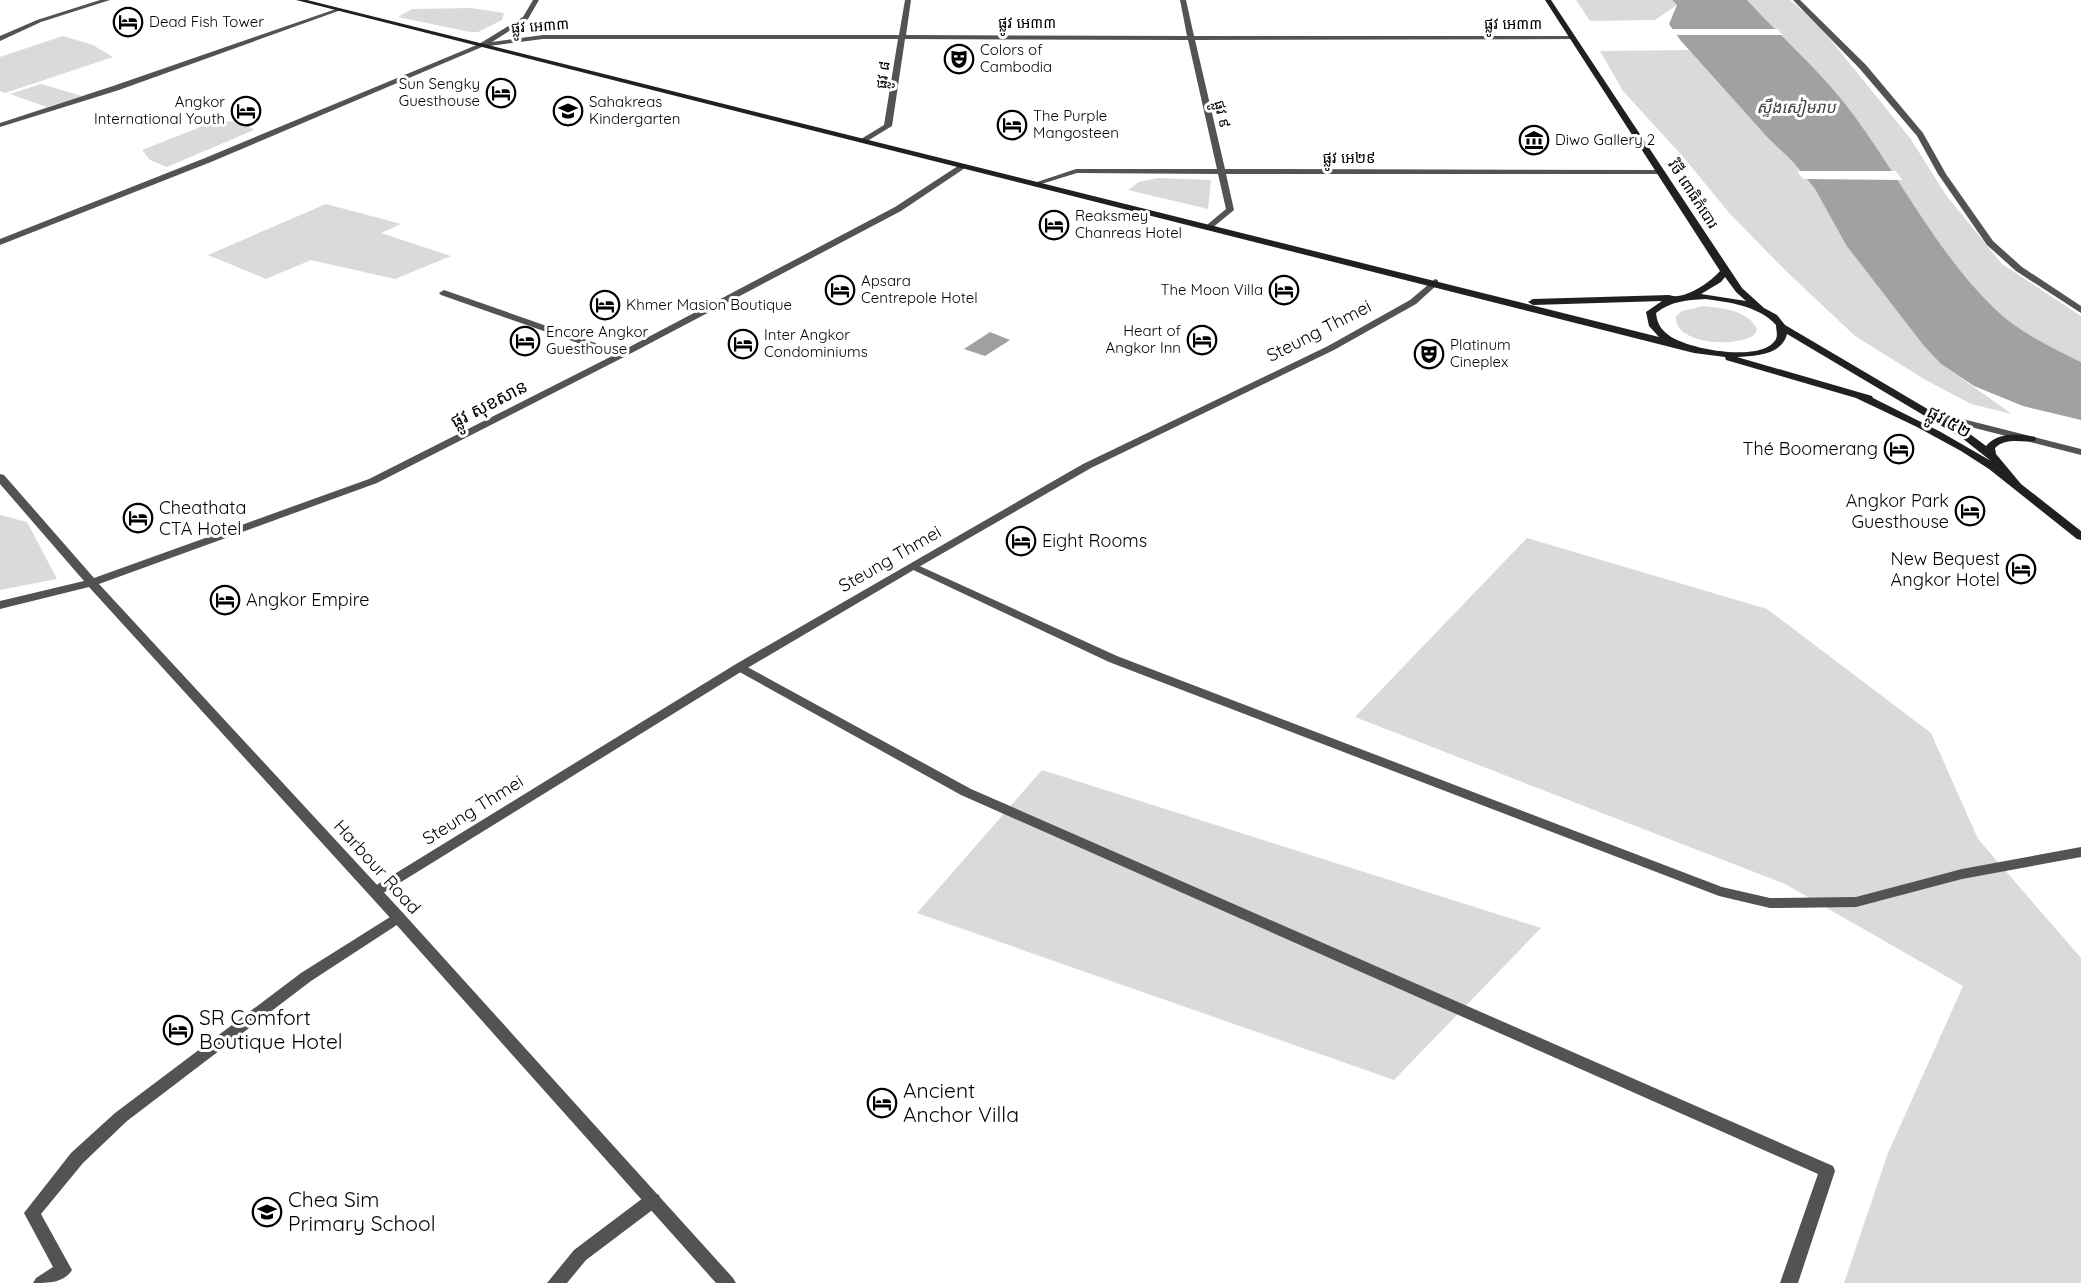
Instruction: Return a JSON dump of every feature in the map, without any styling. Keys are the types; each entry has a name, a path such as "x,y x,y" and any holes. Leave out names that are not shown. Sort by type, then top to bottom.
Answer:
{"main road":[{"path":"299,0 1515,302 1927,413"},
{"name":"វិថី ពោធិកំបោរ","path":"1548,0 1725,271 1739,290 1760,309 1773,317 1780,326"},
{"path":"1687,297 1718,280 1725,271"},
{"path":"1676,298 1660,304 1650,312 1650,322 1657,332 1676,344"},
{"path":"1515,302 1725,298 1760,309"},
{"path":"1713,354 1753,354 1768,350 1778,343 1782,335 1780,326"},
{"name":"ផ្លូវ ៥២","path":"1780,326 1966,436 1991,455 2017,485"},
{"name":"ផ្លូវ ៥២","path":"1860,396 1951,441 2017,485 2081,537"},
{"path":"1991,455 1990,447 1999,440 2031,439"}],"street":[{"path":"0,39 39,21 107,0"},
{"path":"0,242 208,160 481,45 526,18 536,0"},
{"name":"ផ្លូវ ៨","path":"864,141 888,126 908,0"},
{"name":"ផ្លូវ ៩","path":"1183,0 1230,210 1210,226"},
{"path":"1796,0 1863,67 1920,135 1942,174 1990,243 2019,269 2081,310"},
{"path":"0,125 116,88 338,10"},
{"name":"ផ្លូវ អេ៣៣","path":"481,45 543,37 1573,38"},
{"name":"ផ្លូវ សុខសាន","path":"0,605 92,583 373,481 621,355 898,209 964,166"},
{"name":"ផ្លូវ អេ២៩","path":"1038,183 1076,171 1661,172"},
{"name":"Steung Thmei","path":"375,892 740,667 913,566 1087,466 1331,348 1413,302 1435,282"},
{"path":"444,292 621,355"},
{"path":"1927,413 2081,452"},
{"name":"Harbour Road","path":"0,477 92,583 398,917 727,1283"},
{"path":"913,566 1113,658 1719,891 1770,903 1856,902 1962,874 2081,852"},
{"path":"740,667 966,792 1827,1171 1789,1283"},
{"path":"42,1283 63,1270 32,1213 77,1158 121,1117 297,984 398,917"},
{"path":"556,1283 580,1255 653,1200"}],"shaded area":[{"path":"1576,0 1672,0 1677,5 1655,20 1590,21"},
{"path":"1747,0 1790,0 1817,23 1910,138 1946,195 2002,264 2081,316 2081,362 2036,339 2005,318 1974,287 1937,240 1853,114 1815,69"},
{"path":"471,8 504,13 502,20 478,32 398,17 412,9"},
{"path":"63,36 93,45 113,57 5,93 0,91 0,57"},
{"path":"1689,50 1768,138 1794,163 1815,189 1846,245 1924,346 1941,364 2012,414 1971,404 1924,379 1855,336 1730,214 1685,159 1623,91 1600,51"},
{"path":"41,84 82,96 47,107 10,94"},
{"path":"242,121 254,130 167,167 150,160 142,150 213,122"},
{"path":"1158,178 1211,180 1208,209 1128,190 1139,182"},
{"path":"326,204 401,224 381,233 451,256 395,279 311,260 266,279 208,255"},
{"path":"1703,306 1726,309 1741,314 1753,323 1757,329 1755,334 1747,339 1721,342 1695,338 1684,333 1678,325 1676,316 1682,311"},
{"path":"0,515 27,522 57,579 0,590"},
{"path":"1527,538 1767,609 1931,733 1978,839 2081,958 2081,1283 1844,1283 1888,1153 1963,986 1785,884 1355,717"},
{"path":"1042,770 1541,928 1394,1080 917,913"}],"water":[{"name":"ស្ទឹងសៀមរាប","path":"1672,0 1747,0 1802,56 1853,114 1937,240 1974,287 2005,318 2036,339 2081,362 2081,420 2023,406 1974,386 1941,364 1924,346 1846,245 1815,189 1794,163 1768,138 1681,41 1669,24 1677,5"},
{"path":"990,332 1010,340 985,356 964,349"}],"pier":[{"path":"1669,29 1778,29 1783,35 1673,35"},
{"path":"1797,171 1896,171 1902,180 1803,179"}],"place":[{"name":"Dead Fish Tower","path":"128,22"},
{"name":"Colors of Cambodia","path":"959,59"},
{"name":"Sun Sengky Guesthouse","path":"501,93"},
{"name":"Angkor International Youth","path":"246,111"},
{"name":"Sahakreas Kindergarten","path":"568,111"},
{"name":"The Purple Mangosteen","path":"1012,125"},
{"name":"Diwo Gallery 2","path":"1534,140"},
{"name":"Reaksmey Chanreas Hotel","path":"1054,225"},
{"name":"Apsara Centrepole Hotel","path":"840,290"},
{"name":"The Moon Villa","path":"1284,290"},
{"name":"Khmer Masion Boutique","path":"605,305"},
{"name":"Heart of Angkor Inn","path":"1202,340"},
{"name":"Encore Angkor Guesthouse","path":"525,341"},
{"name":"Inter Angkor Condominiums","path":"743,344"},
{"name":"Platinum Cineplex","path":"1429,354"},
{"name":"Thé Boomerang","path":"1899,449"},
{"name":"Angkor Park Guesthouse","path":"1970,511"},
{"name":"Cheathata CTA Hotel","path":"138,518"},
{"name":"Eight Rooms","path":"1021,541"},
{"name":"New Bequest Angkor Hotel","path":"2021,569"},
{"name":"Angkor Empire","path":"225,600"},
{"name":"SR Comfort Boutique Hotel","path":"178,1030"},
{"name":"Ancient Anchor Villa","path":"882,1103"},
{"name":"Chea Sim Primary School","path":"267,1212"}]}
